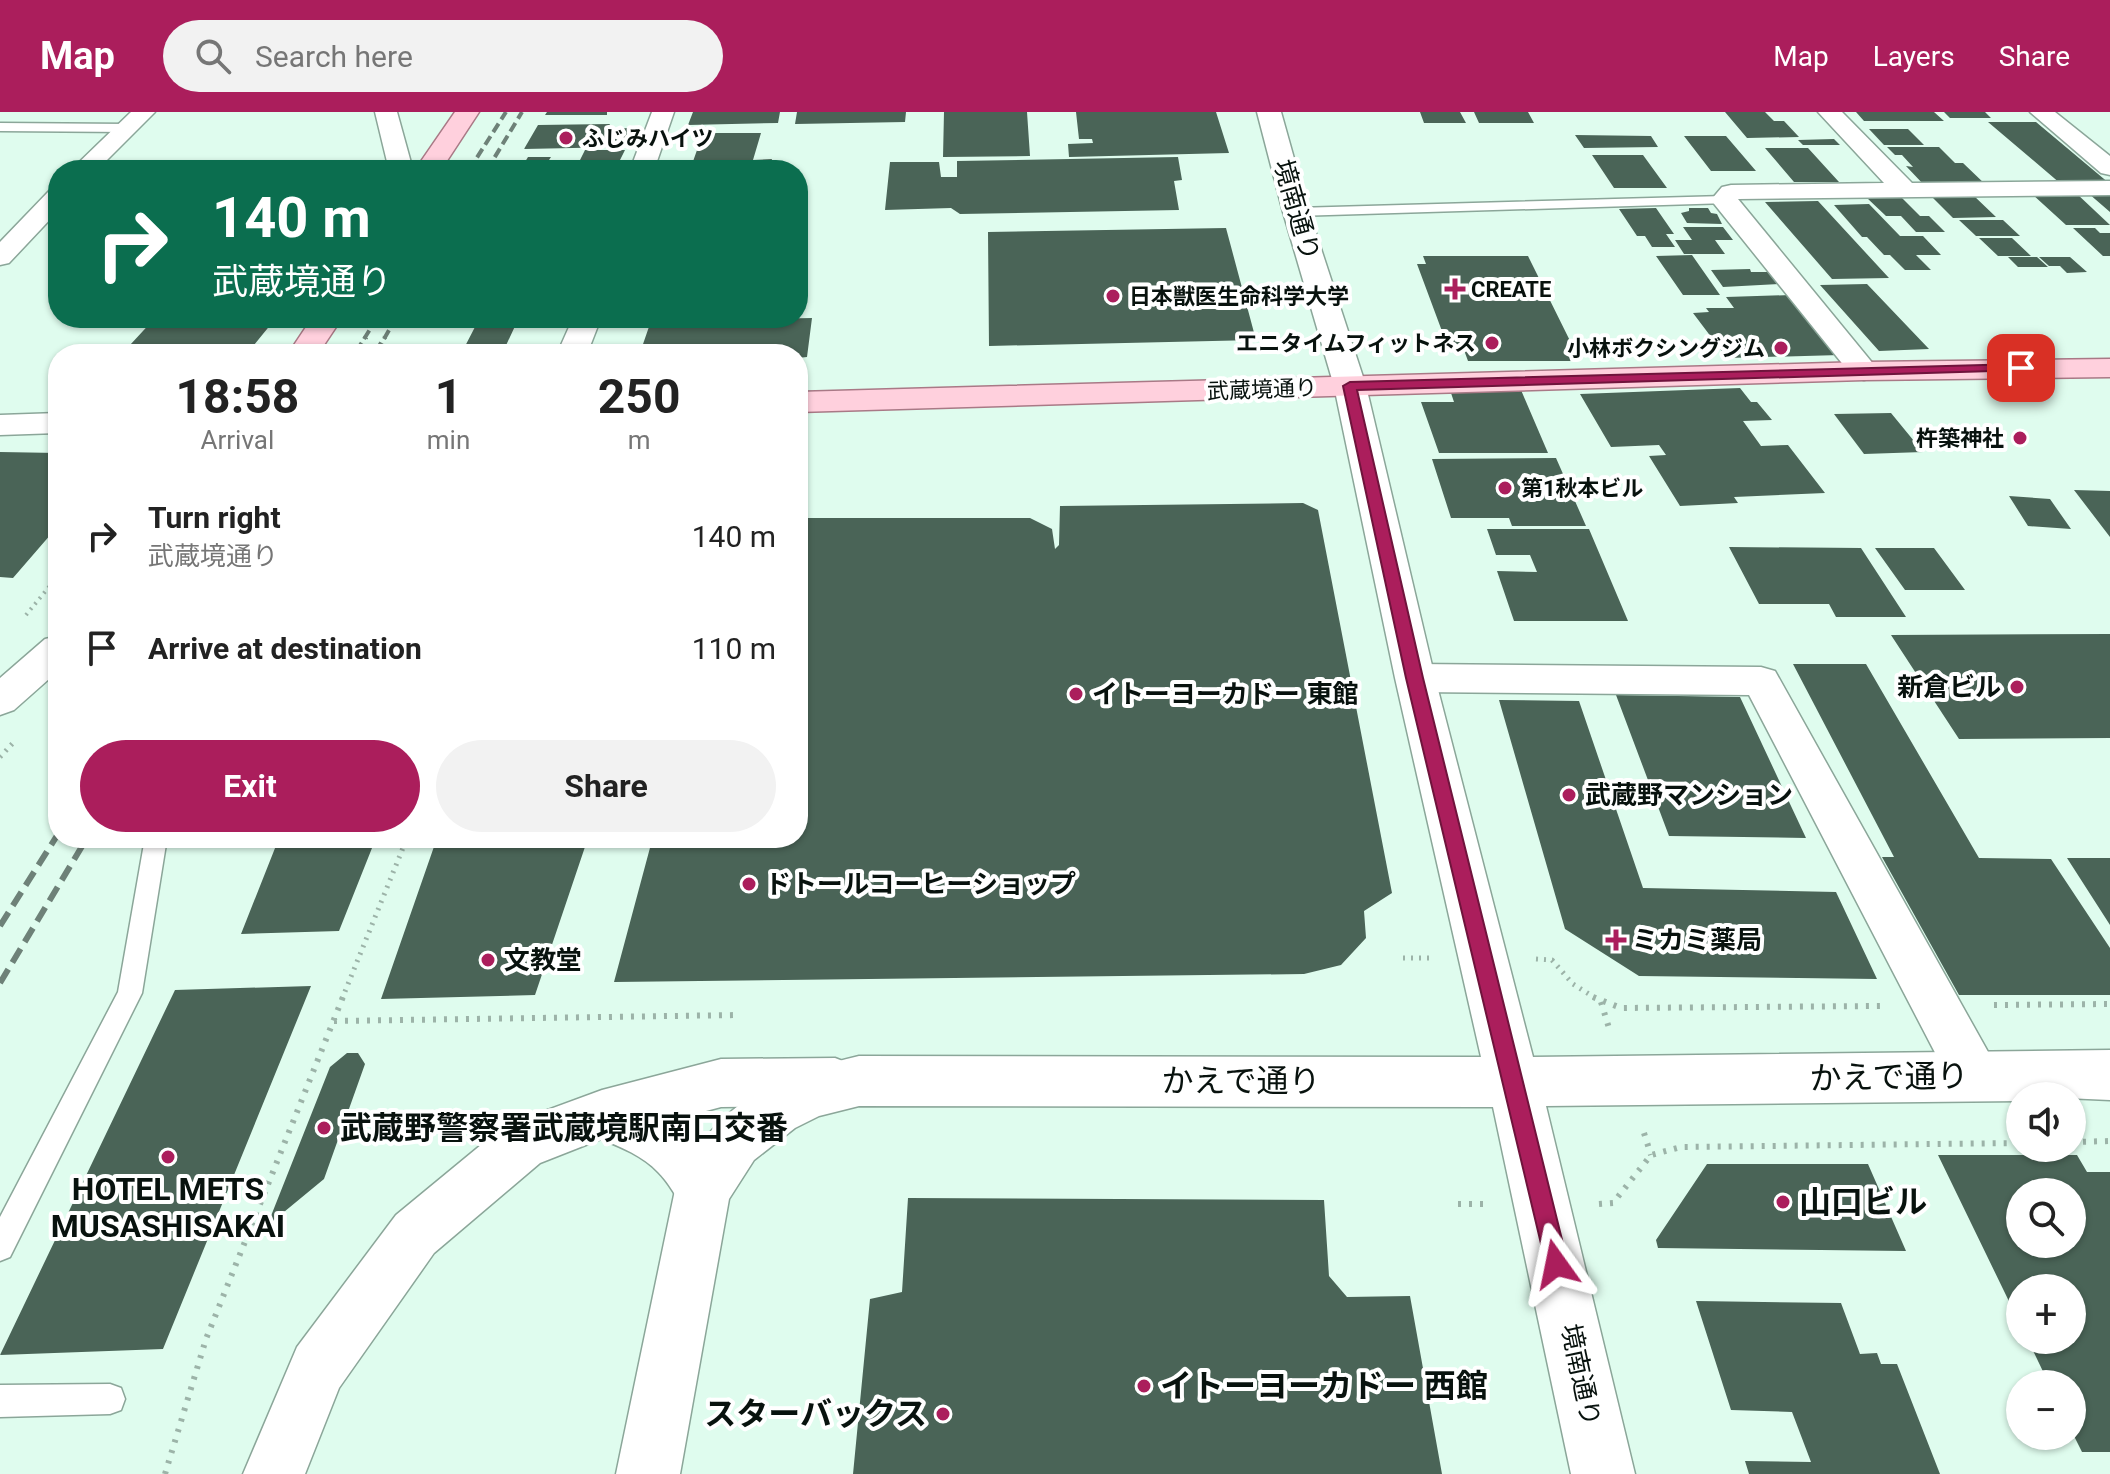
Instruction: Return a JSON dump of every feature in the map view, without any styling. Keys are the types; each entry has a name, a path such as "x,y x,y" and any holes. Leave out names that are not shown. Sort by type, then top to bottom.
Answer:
{"main road":[{"path":"435,160 467,112"},
{"name":"武蔵境通り","path":"808,402 1864,371 2110,368"}],"street":[{"path":"386,112 398,160"},
{"path":"646,160 663,112"},
{"name":"境南通り","path":"1269,112 1296,212 1350,386 1415,678 1603,1474"},
{"path":"1829,112 1906,191"},
{"path":"2041,112 2110,168"},
{"path":"94,160 136,120"},
{"path":"1864,371 1724,200 1731,192 2110,188"},
{"path":"0,257 48,207"},
{"path":"0,425 48,423"},
{"path":"0,700 48,658"},
{"path":"1415,678 1761,681 1974,1076"},
{"name":"かえで通り","path":"648,1474 703,1190 735,1141 776,1110 810,1093 859,1081 1512,1082 2110,1075"},
{"path":"274,1474 318,1368 415,1234 522,1144 602,1114 721,1083 859,1081"},
{"path":"602,1114 645,1132 676,1153 703,1190"}],"lane":[{"path":"0,127 136,120"},
{"path":"1296,212 1724,200"},
{"path":"0,1247 130,993 154,848"},
{"path":"0,1401 110,1399"}],"path":[{"path":"165,1474 206,1339 403,848"},
{"path":"1403,958 1440,959"},
{"path":"1552,960 1567,981 1597,1001 1621,1008 2110,1004"},
{"path":"334,1021 739,1015"},
{"path":"2086,1142 2110,1141"},
{"path":"1613,1203 1651,1155 1681,1147 2006,1143"}],"building":[{"path":"547,112 607,112 607,115 545,115"},
{"path":"693,112 780,112 778,123 688,125"},
{"path":"797,112 906,112 905,122 795,124"},
{"path":"944,112 1027,112 1030,156 943,157"},
{"path":"1076,112 1216,112 1229,153 1069,157 1068,144 1093,143 1092,139 1079,139"},
{"path":"1420,112 1460,112 1466,123 1424,123"},
{"path":"1474,112 1528,112 1534,123 1479,123"},
{"path":"1725,112 1765,112 1774,121 1784,121 1799,137 1747,138"},
{"path":"1856,112 1934,112 1944,121 1864,121"},
{"path":"1944,112 1985,112 1991,118 1950,118"},
{"path":"1988,122 2036,122 2110,184 2061,184"},
{"name":"ふじみハイツ","path":"610,124 607,129 630,128 621,147 524,149 538,125"},
{"path":"1869,129 1908,129 1924,145 1884,145"},
{"path":"703,133 761,133 753,160 694,160"},
{"path":"1575,135 1651,136 1658,147 1584,148"},
{"path":"1684,136 1726,136 1756,171 1711,171"},
{"path":"1834,139 1840,145 1803,145 1798,140"},
{"path":"1887,147 1939,147 1955,163 1963,163 1987,186 1924,185 1906,166 1913,167 1902,155 1895,155"},
{"path":"1765,148 1808,148 1839,182 1794,182"},
{"path":"585,150 625,150 620,160 580,160"},
{"path":"1592,155 1643,155 1667,188 1614,188"},
{"path":"528,157 551,157 549,160 526,160"},
{"path":"1178,157 1182,180 1174,181 1179,210 960,214 951,208 885,210 890,162 939,162 941,177 957,177 957,161"},
{"path":"2031,193 2076,193 2110,225 2066,225"},
{"path":"2088,193 2110,193 2110,212"},
{"path":"1930,195 1973,195 1996,217 1953,218"},
{"path":"1901,197 1920,216 1929,216 1945,232 1916,232 1901,216 1886,216 1867,198"},
{"path":"1818,201 1889,278 1832,279 1765,202"},
{"path":"1869,204 1900,236 1923,236 1941,255 1916,255 1931,270 1905,270 1890,255 1884,255 1867,237 1862,237 1834,205"},
{"path":"1656,208 1674,234 1666,234 1675,247 1652,247 1645,236 1637,236 1619,209"},
{"path":"1689,208 1708,208 1711,213 1717,214 1722,224 1687,223 1681,213 1689,211"},
{"path":"1959,220 2003,220 2020,236 1976,236"},
{"path":"1683,227 1723,227 1733,240 1715,240 1725,254 1684,254 1675,240 1692,240"},
{"path":"1226,228 1256,340 989,346 988,232"},
{"path":"2073,228 2095,228 2100,233 2110,233 2110,256 2103,256"},
{"path":"1979,238 2012,238 2031,256 1998,256"},
{"path":"1692,255 1720,295 1683,295 1656,256"},
{"path":"1423,256 1528,256 1580,361 1468,361 1464,350 1449,350 1417,264 1426,264"},
{"path":"2008,257 2037,257 2048,267 2018,267"},
{"path":"2039,257 2070,257 2087,272 2067,273 2060,266 2049,266"},
{"path":"1750,269 1751,272 1770,272 1779,284 1723,287 1711,270"},
{"path":"1867,284 1929,349 1879,351 1820,285"},
{"path":"1790,295 1840,355 1727,358 1693,313 1709,312 1706,308 1734,308 1726,297"},
{"path":"808,318 812,318 808,349 808,344 643,344 649,328 808,328"},
{"path":"146,328 268,328 255,344 131,344"},
{"path":"474,328 514,328 507,344 466,344"},
{"path":"1740,388 1772,420 1743,421 1761,446 1788,445 1825,493 1734,497 1738,503 1680,506 1649,456 1666,455 1659,445 1611,447 1580,394"},
{"path":"1450,390 1521,390 1548,453 1439,453 1421,402 1454,402"},
{"path":"1891,413 1923,452 1864,454 1834,414"},
{"path":"0,452 48,453 48,538 13,578 0,577"},
{"name":"第1秋本ビル","path":"1556,458 1586,526 1512,526 1509,518 1451,518 1432,459"},
{"path":"2074,490 2110,491 2110,537"},
{"path":"2009,496 2050,499 2071,529 2028,526"},
{"name":"イトーヨーカドー 東館","path":"1303,503 1318,510 1392,893 1364,911 1366,938 1341,965 1304,974 614,982 650,848 808,848 808,518 1030,518 1052,529 1055,549 1059,545 1060,506"},
{"path":"1487,529 1589,529 1628,621 1514,621 1497,571 1537,572 1530,555 1496,555"},
{"path":"1729,547 1861,548 1906,617 1836,617 1829,604 1759,604"},
{"path":"1875,548 1934,548 1965,590 1905,590"},
{"name":"新倉ビル","path":"2110,634 2110,738 1959,739 1891,635"},
{"path":"1793,664 1866,664 1979,858 2051,859 2110,948 2110,995 1959,995 1882,857 1894,857"},
{"path":"1616,695 1740,697 1806,838 1669,836"},
{"name":"武蔵野マンション","path":"1499,700 1579,701 1643,888 1836,892 1877,979 1639,976 1565,929"},
{"path":"275,848 372,848 339,931 241,934"},
{"path":"434,848 585,848 535,995 381,999"},
{"path":"2067,858 2110,858 2110,925"},
{"path":"311,986 163,1349 0,1355 175,990"},
{"path":"347,1053 358,1053 365,1064 324,1179 267,1226 330,1067"},
{"path":"1938,1155 2006,1155 2006,1162 2081,1162 2087,1172 2110,1172 2110,1452 2081,1450 2086,1450 2086,1370 2042,1370 2035,1354 2086,1354 2086,1274 2006,1274 2006,1295"},
{"name":"山口ビル","path":"1707,1164 1868,1164 1906,1251 1658,1248 1656,1240"},
{"name":"イトーヨーカドー 西館","path":"908,1198 1324,1200 1329,1276 1347,1297 1410,1296 1442,1474 853,1474 870,1299 902,1292"},
{"path":"1696,1301 1841,1303 1860,1354 1877,1353 1881,1364 1897,1364 1940,1474 1749,1474 1745,1461 1811,1462 1792,1412 1731,1410"}],"railway":[{"path":"475,160 506,112"},
{"path":"493,160 522,112"},
{"path":"364,339 371,328"},
{"path":"384,339 390,328"},
{"path":"361,344 366,337"},
{"path":"381,344 385,337"},
{"path":"0,926 49,848"},
{"path":"0,983 81,848"}],"place":[{"name":"ふじみハイツ","path":"566,138"},
{"name":"CREATE","path":"1455,289"},
{"name":"日本獣医生命科学大学","path":"1113,296"},
{"name":"エニタイムフィットネス","path":"1492,343"},
{"name":"小林ボクシングジム","path":"1781,348"},
{"name":"杵築神社","path":"2020,438"},
{"name":"第1秋本ビル","path":"1505,488"},
{"name":"新倉ビル","path":"2017,687"},
{"name":"イトーヨーカドー 東館","path":"1076,694"},
{"name":"武蔵野マンション","path":"1569,795"},
{"name":"ドトールコーヒーショップ","path":"749,884"},
{"name":"ミカミ薬局","path":"1616,940"},
{"name":"文教堂","path":"488,960"},
{"name":"武蔵野警察署武蔵境駅南口交番","path":"324,1128"},
{"name":"HOTEL METS MUSASHISAKAI","path":"168,1157"},
{"name":"山口ビル","path":"1783,1202"},
{"name":"イトーヨーカドー 西館","path":"1144,1386"},
{"name":"スターバックス","path":"943,1414"}],"route":[{"path":"1556,1264 1415,678 1350,386 2021,368"}]}
